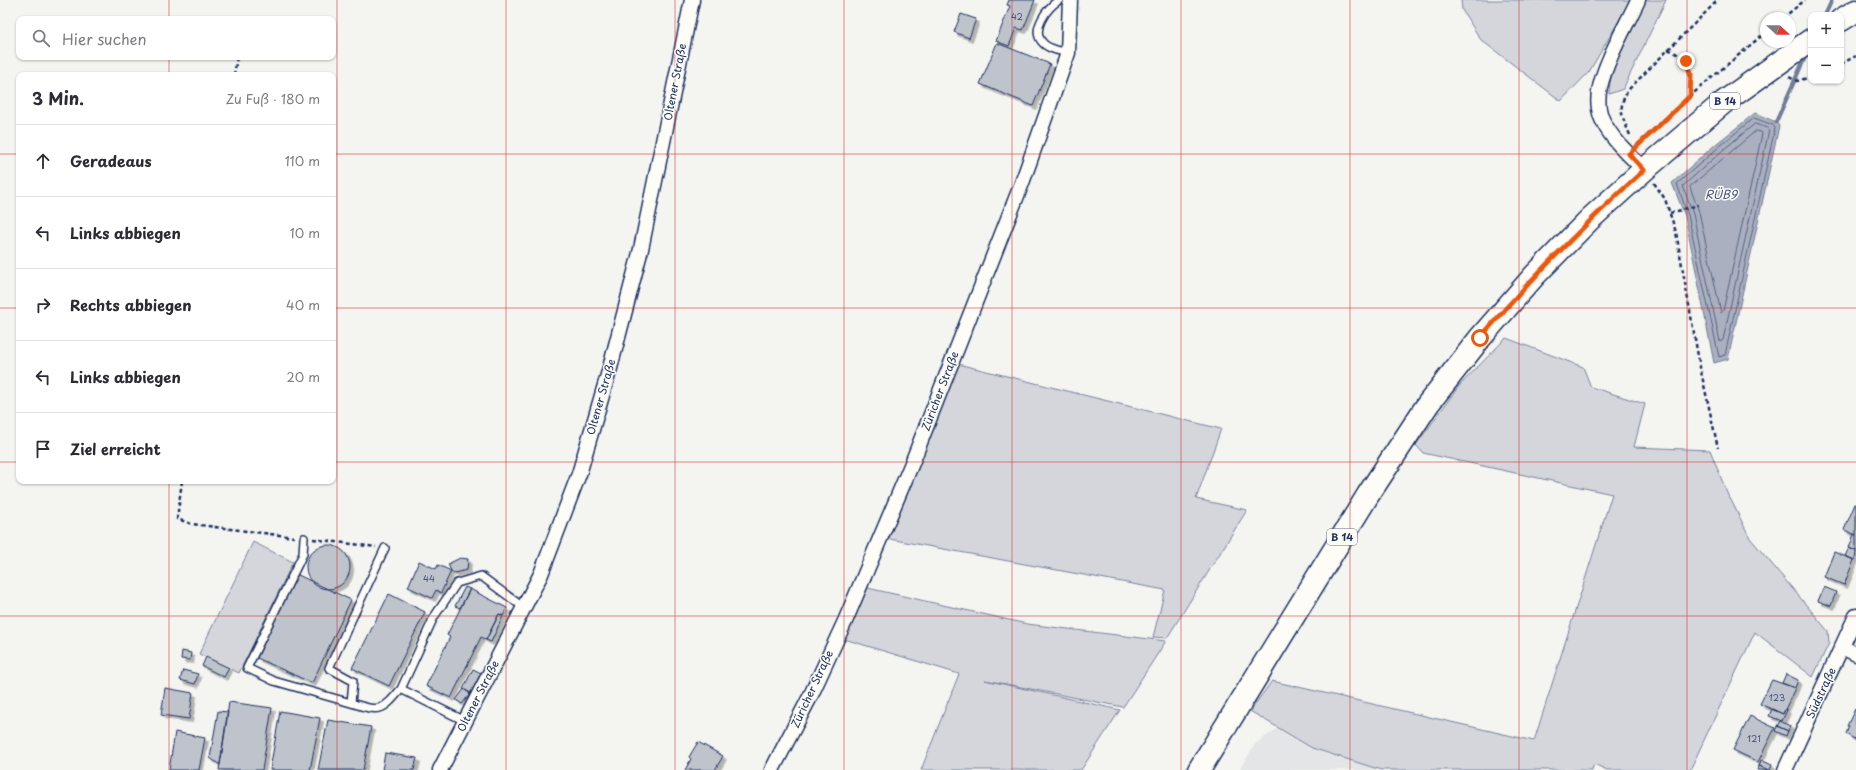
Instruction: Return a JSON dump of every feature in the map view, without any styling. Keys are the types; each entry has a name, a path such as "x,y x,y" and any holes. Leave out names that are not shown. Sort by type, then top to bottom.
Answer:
{"main road":[{"path":"1844,18 1856,10"},
{"name":"B 14","path":"1199,770 1368,495 1428,404 1480,338 1535,275 1590,219 1644,170 1724,102 1808,42"}],"street":[{"name":"Oltener Straße","path":"440,770 541,574 579,474 610,368 641,249 692,0"},
{"name":"Züricher Straße","path":"772,770 810,697 849,612 912,463 1022,183 1068,53 1070,0"},
{"path":"1638,0 1610,60 1600,88 1598,102 1600,114 1604,124 1634,147 1644,170"},
{"name":"Südstraße","path":"1785,770 1856,616"},
{"path":"1842,647 1856,654"}],"lane":[{"path":"1059,0 1043,17 1038,32 1044,45 1068,53"},
{"path":"304,538 303,554 247,668 274,681 372,710 386,706 401,689 434,617 457,583 481,576 523,607"},
{"path":"351,703 353,681 330,668 385,548"},
{"path":"401,689 465,721"}],"path":[{"path":"1632,139 1623,119 1621,102 1628,90 1718,0"},
{"path":"1790,12 1804,0"},
{"path":"1634,147 1690,96 1760,37"},
{"path":"1668,49 1678,53 1686,61 1691,74 1690,96"},
{"path":"1844,62 1856,56"},
{"path":"234,72 236,60"},
{"path":"1644,170 1664,199 1676,232 1700,367 1718,448"},
{"path":"1670,213 1698,205"},
{"path":"182,484 177,519 192,524 385,548"}],"shaded area":[{"path":"1461,0 1631,0 1589,72 1561,101 1481,40 1462,10"},
{"path":"1646,0 1666,0 1623,89 1609,94 1613,71 1618,58"},
{"path":"1506,338 1583,367 1591,387 1645,404 1634,447 1710,450 1729,498 1750,538 1828,631 1829,643 1813,677 1755,632 1690,770 1607,770 1594,764 1592,770 1381,770 1312,748 1250,711 1272,681 1534,741 1612,494 1423,453 1416,445 1459,386"},
{"path":"954,363 1221,429 1196,499 1247,510 1167,638 1153,637 1165,590 884,538"},
{"path":"253,542 293,562 239,673 199,654"},
{"path":"863,587 1027,624 1166,641 1123,707 985,680 1120,710 1081,770 921,770 959,674 841,638"},
{"path":"1278,728 1312,748 1381,770 1239,770 1255,744"}],"water":[{"name":"RÜB9","path":"1755,113 1776,122 1779,126 1728,359 1714,363 1685,216 1672,183 1717,143"}],"building":[{"path":"1009,0 1035,0 1023,30 1016,28 1009,46 996,41 1010,6 1007,5"},
{"path":"961,14 976,19 969,38 954,32"},
{"path":"997,43 1050,64 1033,106 980,84"},
{"path":"1856,504 1856,535 1844,530"},
{"path":"1854,534 1856,535 1856,551 1849,548"},
{"path":"332,545 337,546 344,551 349,558 349,576 344,583 337,588 324,589 319,588 312,583 307,576 306,563 307,558 312,551 319,546"},
{"path":"1849,548 1856,551 1855,560 1845,556"},
{"path":"1834,552 1854,560 1844,585 1824,577"},
{"path":"460,558 468,559 467,570 454,573 451,571 448,564"},
{"path":"419,561 436,569 438,565 451,571 441,593 436,590 432,598 408,587"},
{"path":"296,574 351,600 312,683 257,658"},
{"path":"465,587 470,589 460,608 455,606"},
{"path":"1824,587 1836,592 1831,606 1818,601"},
{"path":"470,589 507,608 503,616 499,614 486,640 481,637 451,698 426,686 450,637 447,635"},
{"path":"389,594 425,612 389,686 352,668"},
{"path":"499,614 503,616 491,642 486,640"},
{"path":"182,651 191,653 190,660 181,659"},
{"path":"206,657 229,668 224,677 202,666"},
{"path":"473,669 481,673 471,693 463,689"},
{"path":"183,670 198,674 195,684 180,680"},
{"path":"1786,674 1798,680 1795,688 1782,683"},
{"path":"1772,680 1795,688 1783,714 1760,704"},
{"path":"165,688 193,693 189,719 161,715"},
{"path":"464,689 470,694 462,704 456,700"},
{"path":"229,702 272,708 262,770 219,770"},
{"path":"1772,709 1783,714 1785,709 1787,710 1782,721 1769,716"},
{"path":"1855,709 1856,740 1846,734 1849,726 1847,726"},
{"path":"218,711 228,712 220,765 210,758"},
{"path":"280,711 320,718 310,770 270,770"},
{"path":"1750,716 1775,728 1758,762 1733,750"},
{"path":"328,720 371,727 363,770 318,770"},
{"path":"1780,721 1790,726 1788,731 1777,726"},
{"path":"1777,726 1788,731 1786,736 1775,731"},
{"path":"175,732 205,738 199,770 169,770"},
{"path":"698,742 723,756 715,770 685,770 691,759 689,757"},
{"path":"385,753 417,758 414,770 382,770"},
{"path":"1761,760 1772,765 1770,770 1759,766"},
{"path":"1759,766 1768,770 1757,770"}],"waterway":[{"path":"1826,12 1832,0"},
{"path":"1776,122 1807,53"}],"route":[{"path":"1480,338 1535,275 1590,219 1644,170 1629,154 1690,96 1691,74 1686,61"}]}
